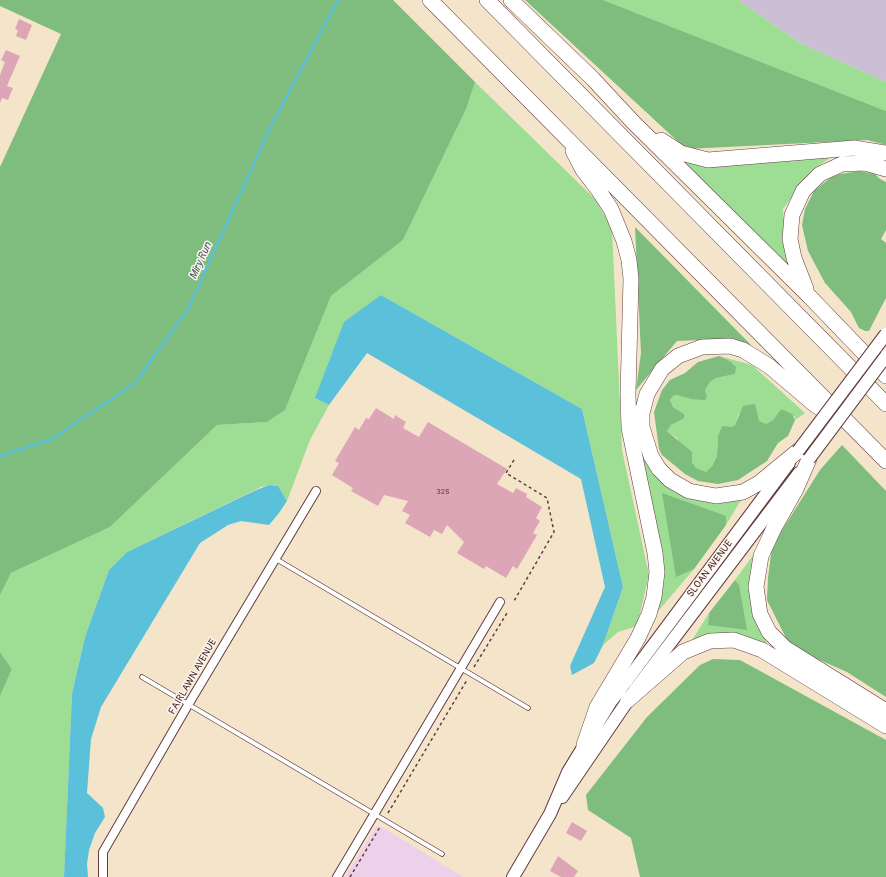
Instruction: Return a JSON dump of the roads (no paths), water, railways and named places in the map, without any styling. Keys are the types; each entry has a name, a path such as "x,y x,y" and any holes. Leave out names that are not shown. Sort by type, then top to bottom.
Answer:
{"highway":[{"path":"430,0 886,461"},
{"path":"487,0 886,404"},
{"path":"511,0 610,96 671,148 694,158 726,159 854,148 886,153"},
{"path":"610,96 633,122 810,297 886,376"},
{"path":"569,141 583,170 611,209 624,241 629,260 631,297 628,394 629,428 656,553 657,572 656,590 650,614 638,638 597,707 584,745"},
{"path":"810,297 794,258 790,239 792,215 800,195 816,177 837,166 860,162 886,169"},
{"path":"880,354 886,325"},
{"path":"804,455 743,492 716,496 689,491 670,480 659,469 650,456 642,427 642,413 647,394 662,369 678,356 702,347 730,346 743,350 763,362 815,406 853,428"},
{"path":"804,455 796,489 774,528 761,556 756,588 760,614 769,632 785,648 886,711"},
{"path":"628,700 683,652 710,641 734,640 748,643 762,650 886,726"}],"main road":[{"name":"SLOAN AVENUE","path":"550,814 568,772 620,689 804,455 880,354 886,334"},
{"name":"SLOAN AVENUE","path":"513,877 550,814 579,776 628,700 804,455"}],"street":[{"name":"FAIRLAWN AVENUE","path":"103,877 103,852 188,705 316,491"},
{"path":"337,877 500,602"}],"lane":[{"path":"275,558 528,708"},
{"path":"142,677 442,854"}],"water":[{"path":"381,295 582,409 623,587 603,645 594,663 572,675 570,666 605,587 581,479 367,353 329,405 315,398 344,322"},
{"path":"269,485 278,486 287,501 279,513 269,525 241,521 228,525 200,543 101,707 91,739 87,793 103,808 105,817 95,833 89,850 87,864 88,877 64,877 72,694 85,637 109,570 127,552"}],"waterway":[{"name":"Miry Run","path":"0,456 52,439 134,384 188,309 270,128 338,0"}]}
